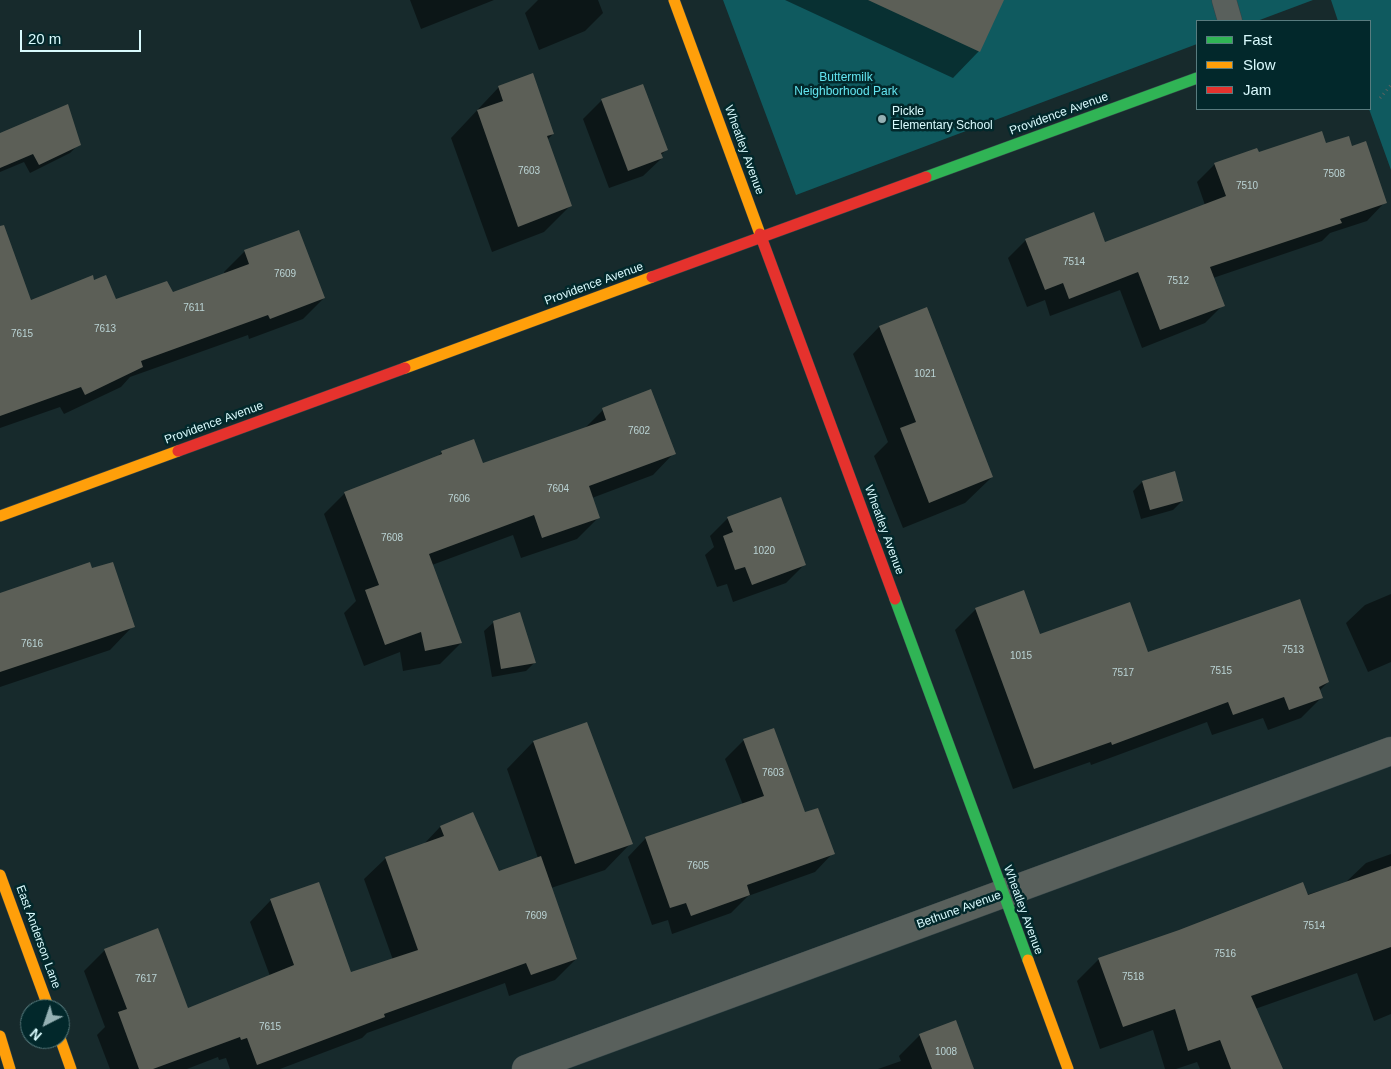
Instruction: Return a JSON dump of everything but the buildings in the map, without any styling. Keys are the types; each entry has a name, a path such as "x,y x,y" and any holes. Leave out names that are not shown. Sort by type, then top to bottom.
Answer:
{"main road":[{"name":"Wheatley Avenue","path":"674,0 1068,1069"},
{"name":"Providence Avenue","path":"0,516 1196,78"},
{"name":"East Anderson Lane","path":"0,875 45,999"},
{"path":"0,1036 10,1069"},
{"path":"64,1049 72,1069"}],"street":[{"name":"Bethune Avenue","path":"526,1069 1391,751"}],"lane":[{"path":"1224,0 1230,20"}],"path":[{"path":"1380,98 1391,86"}],"green space":[{"name":"Buttermilk Neighborhood Park","path":"723,0 1313,0 1260,20 1196,20 1196,44 796,195"},
{"path":"1331,0 1391,0 1391,170 1369,110 1371,110 1371,20 1338,20"}],"traffic: fast":[{"path":"926,177 1196,78"},
{"path":"895,599 1028,960"}],"traffic: slow":[{"path":"674,0 760,234"},
{"path":"405,368 652,277"},
{"path":"0,516 178,451"},
{"path":"0,875 45,999"},
{"path":"1028,960 1068,1069"},
{"path":"0,1036 10,1069"},
{"path":"64,1049 71,1069"}],"traffic: jam":[{"path":"652,277 926,177"},
{"path":"760,234 895,599"},
{"path":"178,451 405,368"}],"place":[{"name":"Pickle Elementary School","path":"882,119"}]}
